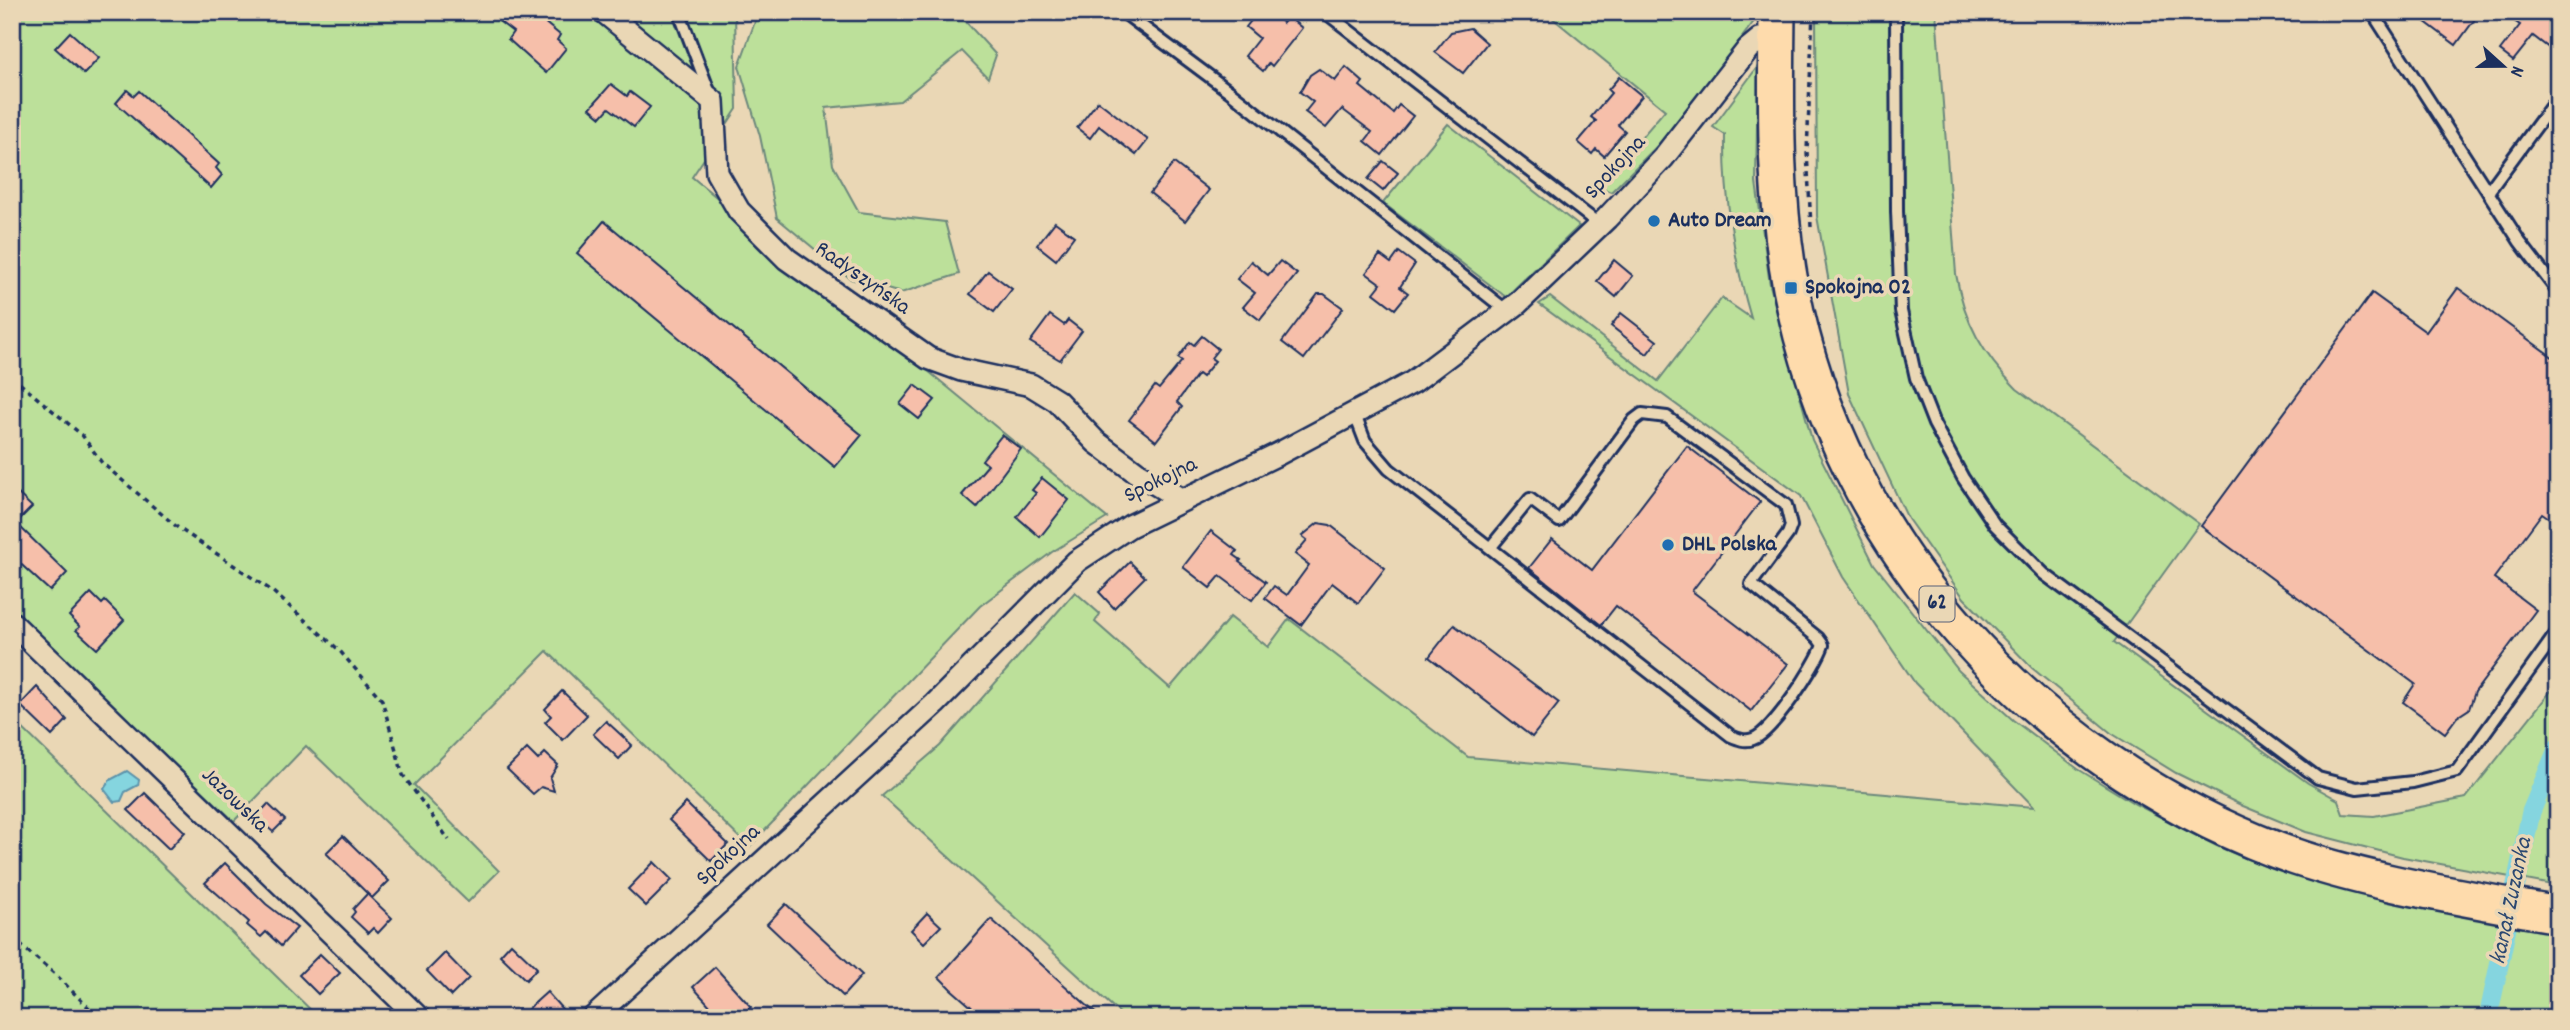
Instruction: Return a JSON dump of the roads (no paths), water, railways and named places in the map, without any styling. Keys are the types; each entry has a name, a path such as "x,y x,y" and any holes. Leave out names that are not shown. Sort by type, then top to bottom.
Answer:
{"main road":[{"name":"62","path":"1777,24 1780,214 1791,289 1808,354 1836,432 1859,481 1884,526 1937,604 1981,654 2041,712 2115,768 2157,794 2223,827 2297,857 2344,871 2553,914"}],"street":[{"path":"604,12 713,101"},
{"name":"Spokojna","path":"600,1016 935,704 1077,561 1130,526 1355,415 1413,382 1507,311 1600,225 1663,158 1748,49 1777,24"},
{"name":"Radyszyńska","path":"713,101 717,173 739,211 787,259 928,358 961,370 1031,385 1057,401 1096,442 1136,472 1182,500"},
{"name":"Jazowska","path":"12,623 419,1018"}],"lane":[{"path":"679,12 713,101"},
{"path":"1123,12 1229,91 1507,311"},
{"path":"1325,12 1600,225"},
{"path":"1896,12 1897,211 1901,311 1916,378 1934,424 1963,478 1995,525 2043,574 2318,778 2344,787 2413,782 2457,771 2558,631"},
{"path":"2372,12 2532,259 2558,292"},
{"path":"2488,192 2558,97"},
{"path":"1355,415 1373,453 1490,548 1731,736 1741,740 1754,739 1768,727 1818,660 1823,646 1818,638 1751,584 1788,534 1791,526 1786,505 1667,416 1642,414 1634,420 1559,522 1530,499 1490,548"}],"water":[{"path":"127,771 139,780 138,785 125,792 121,801 114,802 104,789 110,780"}],"waterway":[{"name":"kanał Zuzanka","path":"2488,1018 2531,812 2558,747"}],"place":[{"name":"Auto Dream","path":"1654,221"},
{"name":"Spokojna 02","path":"1791,288"},
{"name":"DHL Polska","path":"1668,545"}]}
